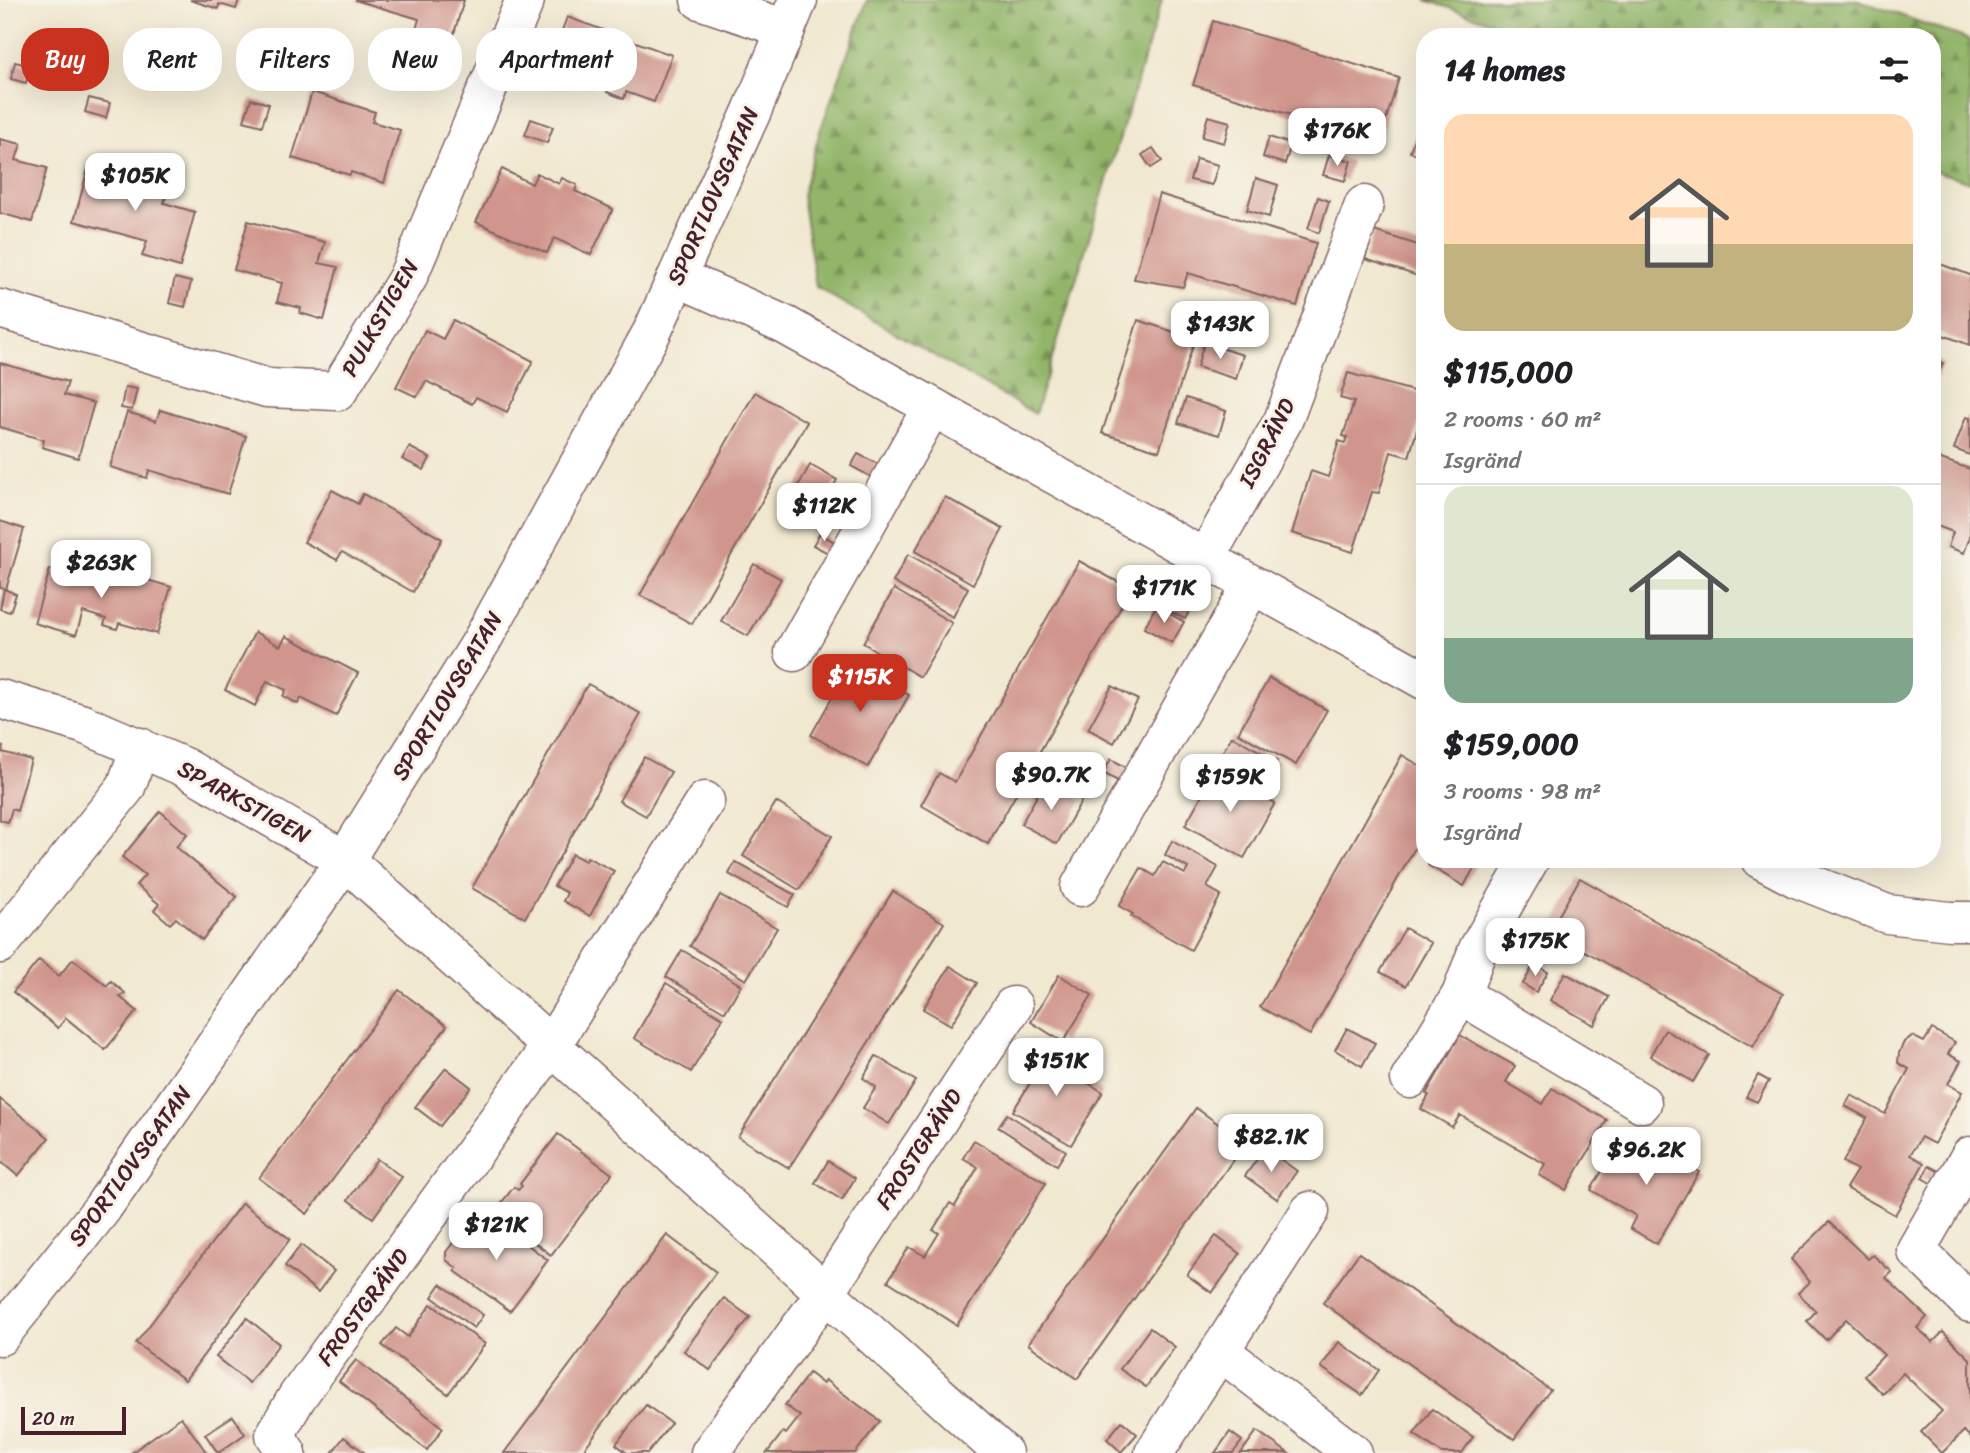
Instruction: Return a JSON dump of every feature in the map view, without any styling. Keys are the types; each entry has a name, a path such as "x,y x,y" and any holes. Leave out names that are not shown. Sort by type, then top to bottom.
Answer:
{"street":[{"name":"PULKSTIGEN","path":"0,309 267,388 338,391 407,279 525,0"},
{"path":"701,0 792,14"},
{"name":"SPORTLOVSGATAN","path":"0,1336 102,1210 345,860 481,642 652,332 792,14"},
{"name":"ISGRÄND","path":"1205,559 1283,421 1364,205"},
{"path":"677,277 785,325 1416,676"},
{"path":"794,653 932,407"},
{"path":"1080,887 1252,585"},
{"name":"SPARKSTIGEN","path":"0,699 83,724 141,747 184,768 345,860"},
{"path":"0,944 126,787 141,747"},
{"name":"FROSTGRÄND","path":"287,1453 275,1435 297,1397 551,1046 705,801"},
{"path":"345,860 1003,1453"},
{"path":"1410,1079 1461,995 1478,949 1525,868"},
{"path":"1777,868 1887,914 1970,921"},
{"path":"1461,995 1642,1103"},
{"name":"FROSTGRÄND","path":"710,1453 825,1293 1013,1006"},
{"path":"1970,1156 1916,1250 1970,1303"},
{"path":"1154,1453 1310,1211"},
{"path":"1220,1351 1353,1453"}],"green space":[{"path":"867,0 1162,0 1035,414 816,287 802,196 820,131"},
{"path":"1426,0 1858,0 1936,28 1509,28"},
{"path":"1941,30 1970,40 1970,182 1941,173"}],"building":[{"path":"190,0 239,0 236,9 219,4 218,9"},
{"path":"355,0 464,0 456,28 416,28 419,19"},
{"path":"567,17 597,28 563,28"},
{"path":"1213,21 1399,78 1379,142 1193,85"},
{"path":"637,42 672,55 654,102 626,92 624,99 607,92 637,91"},
{"path":"15,62 21,64 21,82 11,79"},
{"path":"312,92 375,112 372,122 400,130 384,183 292,158"},
{"path":"89,98 110,103 106,118 85,112"},
{"path":"251,99 269,104 262,126 244,121"},
{"path":"1208,116 1230,122 1224,143 1202,137"},
{"path":"531,119 553,127 547,143 525,135"},
{"path":"1416,133 1416,154 1410,152"},
{"path":"1269,137 1291,144 1285,164 1263,157"},
{"path":"0,139 21,144 16,160 47,168 32,222 0,213"},
{"path":"1153,148 1162,161 1151,168 1142,155"},
{"path":"1329,155 1351,161 1345,181 1323,175"},
{"path":"1196,159 1218,165 1212,185 1190,180"},
{"path":"89,165 168,188 164,203 195,212 180,267 142,256 147,241 74,221"},
{"path":"502,169 532,184 537,173 559,184 562,178 577,185 575,191 613,209 591,255 554,238 547,253 476,222"},
{"path":"1256,178 1278,185 1269,217 1247,210"},
{"path":"1159,194 1316,243 1297,306 1188,273 1183,287 1134,279"},
{"path":"1318,197 1329,201 1319,233 1308,229"},
{"path":"248,221 325,242 319,263 338,267 324,320 300,313 301,308 277,302 282,283 234,270"},
{"path":"1374,231 1416,244 1416,275 1365,259"},
{"path":"1941,264 1970,275 1970,345 1941,334"},
{"path":"175,278 191,282 185,307 169,303"},
{"path":"453,320 533,361 507,412 476,397 472,404 426,381 417,397 396,387 425,330 443,339"},
{"path":"1138,320 1195,339 1159,451 1102,433"},
{"path":"1204,343 1243,355 1236,379 1197,367"},
{"path":"0,363 68,382 64,395 94,403 78,458 42,447 44,440 0,427"},
{"path":"1348,373 1416,392 1416,433 1409,457 1391,452 1379,493 1372,492 1353,552 1292,533 1311,471 1328,477 1339,441 1345,443 1347,437 1343,436 1354,402 1340,398"},
{"path":"125,387 137,389 132,410 121,408"},
{"path":"755,392 807,422 692,624 640,595"},
{"path":"1186,398 1226,411 1219,435 1178,423"},
{"path":"160,410 246,436 228,494 149,470 147,478 110,467 127,412 156,421"},
{"path":"1966,417 1970,418 1970,455 1954,449"},
{"path":"409,447 430,458 424,470 402,459"},
{"path":"858,454 878,464 871,477 851,466"},
{"path":"1941,459 1970,469 1970,537 1964,553 1948,547 1953,532 1941,527"},
{"path":"810,465 837,480 812,523 785,509"},
{"path":"332,490 358,504 363,494 442,539 413,592 342,552 337,560 304,542"},
{"path":"945,497 1003,529 973,584 915,551"},
{"path":"0,521 24,529 6,589 0,588"},
{"path":"820,533 834,542 828,553 813,545"},
{"path":"908,554 968,588 953,617 893,582"},
{"path":"82,561 171,587 157,634 119,623 117,629 104,625 106,619 83,612 76,635 34,623 50,569 77,578"},
{"path":"1079,561 1131,589 988,844 921,805 939,773 955,782"},
{"path":"754,564 781,579 748,636 721,621"},
{"path":"4,589 16,594 10,612 0,609"},
{"path":"894,589 952,623 920,677 863,643"},
{"path":"1179,598 1193,605 1185,619 1171,612"},
{"path":"1156,606 1184,622 1172,643 1144,628"},
{"path":"255,632 280,646 286,636 358,673 336,716 301,698 298,704 283,696 286,690 267,681 255,706 225,690"},
{"path":"850,661 909,695 868,767 811,735"},
{"path":"1269,678 1327,710 1296,765 1238,733"},
{"path":"588,684 641,714 525,918 472,888"},
{"path":"1112,686 1138,700 1114,743 1088,729"},
{"path":"1232,736 1277,761 1262,789 1216,763"},
{"path":"0,746 3,747 2,752 31,760 17,811 12,809 8,822 0,820"},
{"path":"1402,755 1416,763 1416,846 1310,1035 1260,1007"},
{"path":"644,757 671,772 646,816 619,801"},
{"path":"1111,759 1131,770 1123,784 1103,773"},
{"path":"1216,770 1275,803 1244,858 1185,825"},
{"path":"1046,780 1082,800 1057,844 1021,824"},
{"path":"776,802 832,836 799,890 743,856"},
{"path":"160,811 187,834 176,847 237,897 202,940 176,918 170,924 154,910 159,904 136,885 145,875 122,857"},
{"path":"1172,841 1218,867 1207,887 1221,895 1191,950 1131,916 1133,914 1119,906 1141,868 1155,876 1163,862 1185,874 1188,868 1165,855"},
{"path":"572,854 585,861 587,857 614,871 590,916 563,901 567,893 554,886"},
{"path":"735,862 795,895 788,907 729,874"},
{"path":"1433,868 1474,868 1464,886"},
{"path":"1580,878 1783,994 1753,1047 1550,931"},
{"path":"893,891 944,923 789,1168 738,1137"},
{"path":"720,895 777,928 746,980 690,946"},
{"path":"1405,928 1431,943 1406,986 1380,972"},
{"path":"682,950 741,985 725,1012 666,977"},
{"path":"73,959 107,986 111,981 125,993 120,997 137,1011 105,1050 66,1018 58,1028 13,992 39,960 59,976"},
{"path":"1534,964 1548,972 1536,992 1523,984"},
{"path":"950,966 977,983 951,1025 923,1009"},
{"path":"1565,973 1609,997 1594,1025 1550,1000"},
{"path":"1059,975 1092,995 1063,1042 1031,1022"},
{"path":"666,983 723,1018 691,1072 634,1038"},
{"path":"399,990 447,1026 307,1214 259,1178"},
{"path":"1347,1028 1375,1043 1362,1066 1335,1050"},
{"path":"1932,1029 1955,1042 1948,1054 1961,1061 1948,1084 1962,1092 1934,1144 1921,1137 1910,1155 1924,1163 1895,1215 1846,1188 1857,1170 1843,1162 1867,1118 1845,1106 1851,1095 1885,1114 1909,1069 1898,1063 1904,1042 1912,1036 1924,1042"},
{"path":"1665,1030 1709,1055 1693,1082 1650,1056"},
{"path":"1460,1035 1515,1066 1506,1082 1543,1104 1552,1088 1607,1120 1566,1190 1539,1175 1545,1164 1460,1115 1452,1127 1421,1109 1429,1095 1426,1094"},
{"path":"1031,1049 1103,1092 1071,1145 1013,1111 1033,1078 1019,1069"},
{"path":"876,1056 916,1081 889,1124 863,1108 876,1087 863,1078"},
{"path":"446,1068 471,1087 440,1126 415,1107"},
{"path":"1758,1075 1769,1081 1757,1102 1746,1097"},
{"path":"0,1099 49,1138 18,1176 0,1161"},
{"path":"1196,1108 1245,1143 1077,1379 1028,1344"},
{"path":"1007,1114 1066,1151 1057,1165 998,1127"},
{"path":"558,1134 612,1174 551,1255 494,1212 514,1187 518,1190 522,1186 520,1184"},
{"path":"974,1140 1046,1183 957,1325 888,1281 909,1247 925,1256 939,1233 933,1230 950,1203 955,1206 978,1167 963,1158"},
{"path":"1645,1140 1699,1172 1657,1244 1630,1228 1636,1216 1591,1190 1617,1145 1636,1157"},
{"path":"1265,1148 1297,1171 1277,1199 1245,1176"},
{"path":"377,1159 402,1177 373,1218 348,1200"},
{"path":"828,1161 855,1178 842,1200 815,1183"},
{"path":"1929,1166 1944,1174 1937,1186 1922,1178"},
{"path":"242,1203 290,1239 185,1380 136,1343"},
{"path":"494,1220 548,1260 510,1311 455,1271 457,1268 446,1260 446,1252 465,1227 473,1226 484,1233"},
{"path":"1829,1222 1868,1259 1873,1255 1892,1272 1886,1278 1927,1317 1917,1328 1933,1342 1943,1332 1970,1359 1970,1437 1964,1431 1942,1453 1921,1432 1942,1411 1903,1373 1883,1394 1864,1376 1884,1355 1846,1319 1826,1340 1807,1321 1816,1311 1798,1293 1810,1282 1791,1259"},
{"path":"667,1235 716,1272 581,1453 504,1453"},
{"path":"1216,1236 1240,1254 1212,1293 1187,1275"},
{"path":"301,1245 334,1271 318,1292 285,1266"},
{"path":"1359,1253 1550,1390 1514,1439 1323,1303"},
{"path":"441,1284 483,1315 474,1328 432,1297"},
{"path":"724,1298 750,1317 710,1370 684,1351"},
{"path":"431,1304 485,1344 448,1394 382,1345 396,1328 408,1337"},
{"path":"247,1318 279,1344 249,1383 216,1357"},
{"path":"1150,1328 1175,1347 1146,1387 1120,1369"},
{"path":"1339,1342 1379,1370 1362,1395 1321,1367"},
{"path":"356,1360 443,1428 427,1450 339,1381"},
{"path":"809,1373 823,1384 825,1380 880,1421 855,1453 767,1453 800,1416 785,1405"},
{"path":"646,1405 671,1423 648,1453 627,1453 616,1444"},
{"path":"1432,1409 1473,1437 1462,1453 1442,1453 1414,1434"},
{"path":"233,1416 245,1434 218,1453 205,1434"},
{"path":"181,1417 207,1453 131,1453"},
{"path":"1122,1421 1137,1434 1121,1452 1107,1439"},
{"path":"1257,1431 1288,1453 1241,1453"},
{"path":"1230,1432 1242,1441 1233,1453 1215,1453"},
{"path":"344,1437 365,1453 332,1453"}]}
